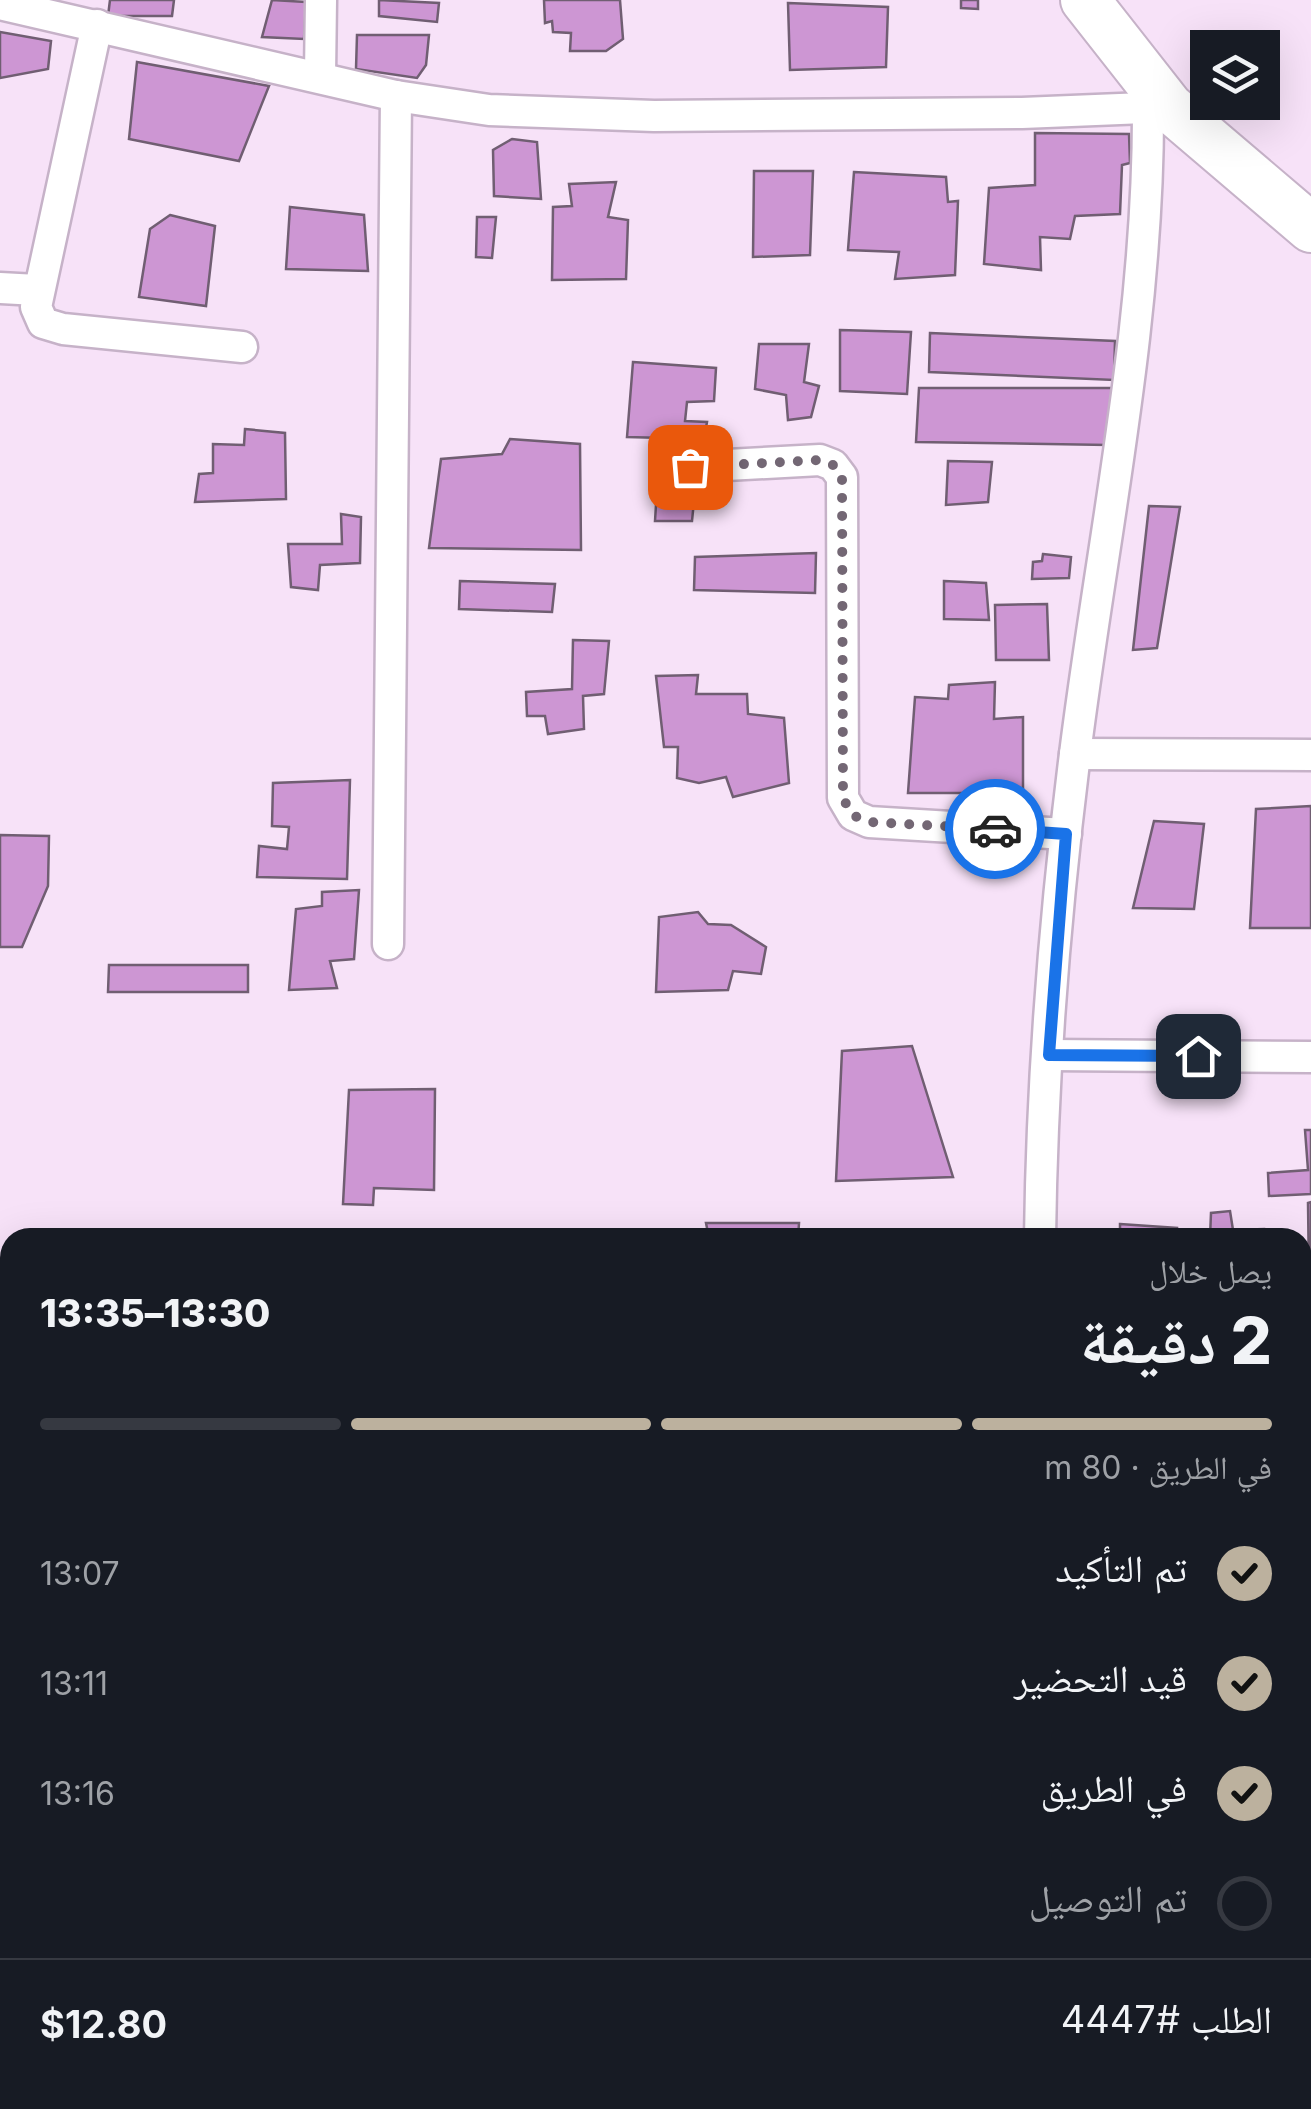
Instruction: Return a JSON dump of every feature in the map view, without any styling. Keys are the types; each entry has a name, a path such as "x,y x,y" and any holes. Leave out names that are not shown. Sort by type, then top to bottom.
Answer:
{"main road":[{"path":"1086,0 1158,107 1311,228"}],"street":[{"path":"320,75 321,0"},
{"path":"0,4 320,75 396,96 489,110 654,116 1158,107 1140,308 1066,834 1040,1228"},
{"path":"98,26 36,307 44,323 62,329 242,347"},
{"path":"388,944 396,96"},
{"path":"0,288 37,290"},
{"path":"690,467 820,460 833,465 842,477 843,798 852,815 869,822 1066,834"},
{"path":"1075,754 1311,755"},
{"path":"1049,1055 1311,1057"}],"building":[{"path":"110,0 174,0 172,16 108,16"},
{"path":"272,0 306,2 304,39 262,37"},
{"path":"379,0 439,3 437,22 379,16"},
{"path":"544,0 620,0 623,39 606,51 570,51 571,33 553,32 552,21 545,23"},
{"path":"961,0 978,0 978,9 961,8"},
{"path":"788,3 888,7 886,67 790,70"},
{"path":"0,32 51,41 48,69 0,78"},
{"path":"357,35 429,35 426,65 417,78 356,69"},
{"path":"137,62 269,86 239,161 129,139"},
{"path":"1035,133 1129,134 1130,163 1122,165 1120,214 1075,216 1070,239 1040,237 1041,270 984,264 989,188 1035,185"},
{"path":"512,139 537,142 541,199 494,196 493,150"},
{"path":"754,171 813,171 810,255 753,257"},
{"path":"854,172 946,177 948,202 958,201 955,275 895,279 899,252 848,250"},
{"path":"616,182 608,217 628,220 626,279 552,280 553,207 572,206 569,184"},
{"path":"290,207 364,215 368,271 286,269"},
{"path":"170,215 215,226 206,306 139,297 150,229"},
{"path":"477,217 496,217 492,258 476,257"},
{"path":"840,330 911,332 907,394 840,391"},
{"path":"930,333 1115,341 1114,380 929,372"},
{"path":"759,344 809,344 804,382 819,386 811,417 788,420 786,395 755,389"},
{"path":"633,362 716,368 714,401 687,402 685,421 707,422 704,439 627,437"},
{"path":"919,388 1115,388 1108,445 916,442"},
{"path":"245,429 285,433 286,499 195,502 199,474 213,473 213,444 244,445"},
{"path":"510,439 580,444 581,550 429,548 441,459 502,454"},
{"path":"948,461 992,462 988,502 946,505"},
{"path":"657,489 695,491 692,521 655,521"},
{"path":"1149,506 1180,507 1157,648 1133,650"},
{"path":"341,514 361,517 360,563 320,565 318,590 291,587 288,544 342,544"},
{"path":"816,553 815,593 694,590 695,557"},
{"path":"1043,554 1071,557 1069,578 1032,579 1033,562 1042,561"},
{"path":"460,581 555,584 552,612 459,609"},
{"path":"944,581 986,583 989,620 944,619"},
{"path":"1047,604 1049,660 996,660 995,605"},
{"path":"573,640 609,641 604,694 583,696 584,729 548,734 545,716 527,716 526,692 572,689"},
{"path":"698,675 696,694 747,694 748,714 784,718 789,783 733,797 726,777 699,783 677,778 678,747 664,747 656,676"},
{"path":"995,682 994,719 1023,717 1023,793 908,793 915,697 948,699 949,685"},
{"path":"350,780 347,879 257,877 259,846 287,849 289,827 272,826 273,783"},
{"path":"1311,806 1311,928 1250,928 1256,809"},
{"path":"1154,821 1204,824 1194,909 1133,908"},
{"path":"0,835 49,836 48,886 22,947 0,947"},
{"path":"359,890 354,959 330,961 337,988 289,990 296,909 322,906 322,892"},
{"path":"698,912 708,924 731,925 766,947 761,974 733,971 728,990 656,992 659,917"},
{"path":"109,965 248,965 248,992 108,992"},
{"path":"912,1046 953,1177 836,1181 842,1051"},
{"path":"435,1089 434,1190 374,1188 373,1205 343,1204 349,1090"},
{"path":"1305,1130 1311,1130 1311,1194 1269,1196 1268,1173 1308,1170"},
{"path":"1311,1202 1311,1228 1308,1228"},
{"path":"1230,1211 1233,1228 1210,1228 1211,1213"},
{"path":"706,1223 799,1223 799,1228 707,1228"},
{"path":"1120,1224 1177,1228 1120,1228"}],"way so far":[{"path":"690,467 820,460 833,465 842,477 843,798 852,815 869,822 995,829"}],"route":[{"path":"995,829 1066,834 1049,1055 1198,1056"}]}
